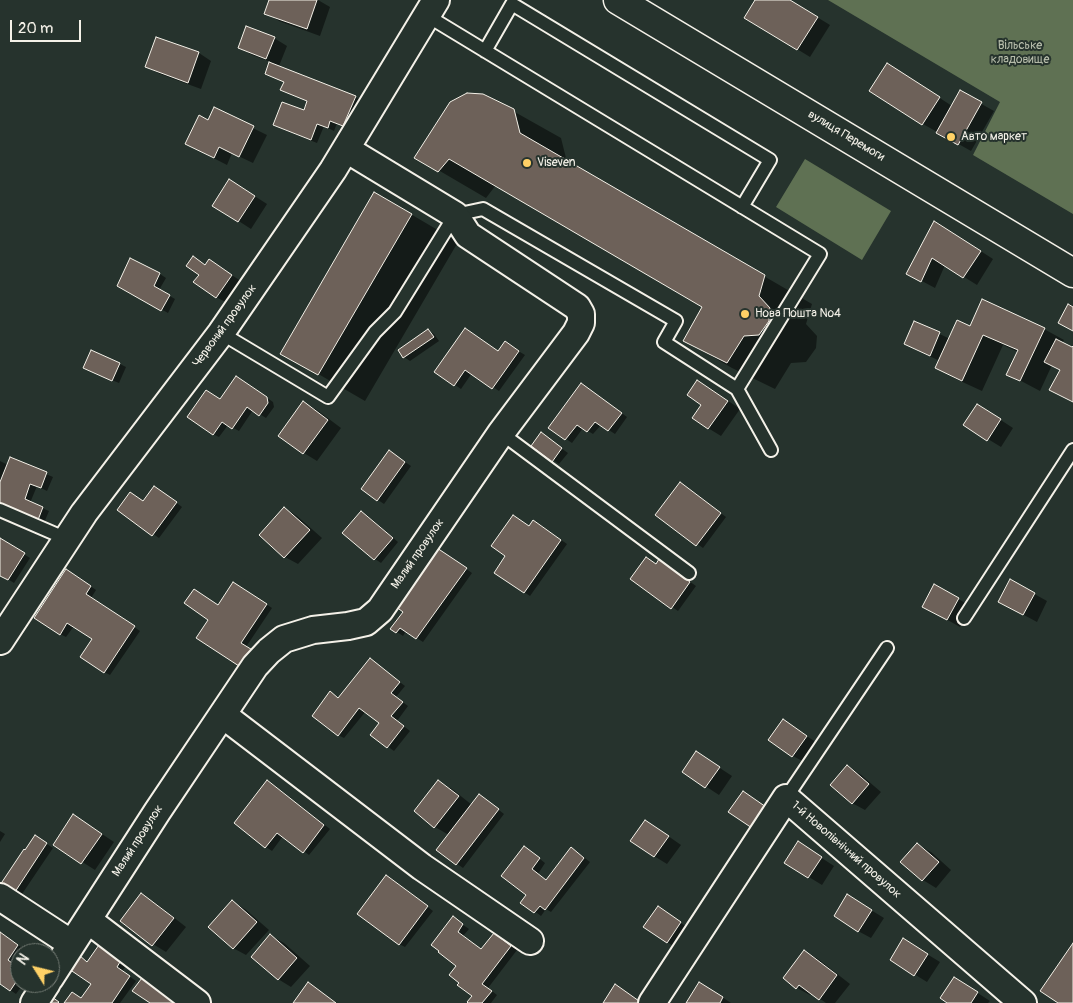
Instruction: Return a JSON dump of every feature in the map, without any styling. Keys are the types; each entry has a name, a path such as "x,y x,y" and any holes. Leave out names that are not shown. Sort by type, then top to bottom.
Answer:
{"main road":[{"name":"вулиця Перемоги","path":"618,0 1073,273"},
{"name":"вулиця Перемоги","path":"648,0 1073,256"}],"street":[{"name":"Червоний провулок","path":"0,641 84,513 221,334 333,170 431,8"},
{"name":"Малий провулок","path":"60,963 254,666 284,638 313,630 366,622 380,610 501,433 576,333 580,323 581,314 577,306 468,236 455,215 346,149"},
{"path":"223,714 422,867 530,941"},
{"name":"1-й Новопівнічний провулок","path":"652,1003 786,798 1023,1003"},
{"path":"0,897 72,944"},
{"path":"88,920 197,1003"}],"lane":[{"path":"485,51 512,4 762,155 770,160 742,207"},
{"path":"431,8 485,51 820,254 737,389"},
{"path":"221,334 328,397 375,332 395,312 455,215 483,209 676,321 664,342 737,389 771,450"},
{"path":"501,433 689,573"},
{"path":"964,618 1073,450"},
{"path":"0,510 67,539"},
{"path":"786,798 887,648"}],"green space":[{"name":"Вільське кладовище","path":"828,0 1073,0 1073,214 973,155 1000,102"},
{"path":"805,159 891,211 862,260 776,207"}],"building":[{"path":"269,0 317,0 307,29 264,14"},
{"path":"755,0 790,0 818,17 797,50 744,18"},
{"path":"246,26 275,37 266,59 238,48"},
{"path":"156,37 199,52 188,83 145,67"},
{"path":"269,62 356,96 343,126 330,121 328,128 317,124 311,140 273,125 282,102 304,110 307,101 280,90 284,82 265,74"},
{"path":"887,63 940,97 922,125 869,91"},
{"path":"960,90 982,102 958,145 936,133"},
{"path":"467,93 483,94 514,109 520,133 765,275 759,296 770,308 769,321 759,335 744,336 727,363 683,341 702,307 449,159 438,172 414,158 450,102"},
{"path":"214,107 254,126 239,157 219,147 214,158 185,144 199,115 208,120"},
{"path":"229,179 255,196 238,222 212,206"},
{"path":"374,192 412,214 318,375 280,354"},
{"path":"934,221 981,251 963,278 932,258 921,282 906,274"},
{"path":"193,256 205,265 209,259 232,275 216,298 193,282 199,275 186,266"},
{"path":"130,258 160,273 154,286 170,295 161,311 117,286"},
{"path":"982,299 1045,328 1020,381 1006,375 1018,350 983,335 962,381 935,368 957,320 970,326"},
{"path":"1068,304 1073,307 1073,331 1058,323"},
{"path":"914,321 940,332 930,356 904,344"},
{"path":"465,328 498,351 505,341 519,351 492,389 465,370 454,386 434,372"},
{"path":"428,329 434,337 403,358 398,350"},
{"path":"1056,339 1073,346 1073,402 1049,390 1060,370 1044,362"},
{"path":"91,350 120,363 112,381 83,368"},
{"path":"236,376 267,397 268,403 259,416 247,407 232,429 222,422 213,435 187,417 206,390 220,399"},
{"path":"697,380 728,401 708,429 692,418 701,405 687,395"},
{"path":"581,383 622,413 608,431 595,422 587,432 577,425 565,440 548,428"},
{"path":"303,401 328,420 303,454 278,436"},
{"path":"977,404 1001,419 987,441 963,425"},
{"path":"541,432 562,448 552,462 531,446"},
{"path":"389,450 405,462 377,501 361,489"},
{"path":"10,457 47,472 41,488 30,484 25,499 43,507 38,520 0,505 0,482"},
{"path":"680,482 721,513 696,546 655,515"},
{"path":"154,486 177,502 152,536 117,510 130,492 143,501"},
{"path":"284,507 310,530 284,558 259,535"},
{"path":"361,511 393,538 374,560 342,533"},
{"path":"513,515 529,526 533,520 561,540 524,593 494,573 505,556 491,546"},
{"path":"0,538 25,553 8,580 0,576"},
{"path":"437,548 467,568 416,639 400,628 396,633 390,629 403,612 395,606"},
{"path":"646,557 656,564 659,559 690,582 671,609 630,579"},
{"path":"66,569 91,586 86,594 135,626 104,673 80,657 92,639 67,623 60,635 34,618"},
{"path":"1010,579 1035,593 1023,615 998,602"},
{"path":"233,582 267,604 241,643 254,651 242,668 196,638 208,620 184,603 194,589 218,605"},
{"path":"934,584 959,598 947,620 922,607"},
{"path":"370,658 400,682 391,693 403,702 391,716 404,726 387,748 370,735 379,723 359,708 338,736 312,716 330,691 338,698"},
{"path":"783,719 807,736 792,757 768,740"},
{"path":"696,751 720,767 705,788 682,772"},
{"path":"847,765 869,784 852,804 830,785"},
{"path":"267,780 324,825 303,853 277,833 265,848 234,823"},
{"path":"438,780 459,796 434,828 414,811"},
{"path":"743,791 766,807 752,828 728,812"},
{"path":"479,794 499,809 456,865 436,850"},
{"path":"73,814 102,834 81,864 53,845"},
{"path":"645,820 669,836 654,857 630,841"},
{"path":"35,835 47,843 13,895 0,885"},
{"path":"798,841 822,857 808,878 784,863"},
{"path":"917,843 939,862 922,881 900,862"},
{"path":"524,846 540,858 532,869 546,880 571,847 584,858 545,910 540,906 534,913 520,903 526,895 501,876"},
{"path":"386,875 428,906 399,945 357,914"},
{"path":"141,893 174,918 152,946 120,921"},
{"path":"847,894 872,910 858,932 834,916"},
{"path":"232,900 257,922 233,949 208,927"},
{"path":"658,906 681,922 667,943 643,927"},
{"path":"453,916 463,924 458,932 481,949 494,933 511,946 482,984 492,991 482,1003 467,1002 472,996 457,985 459,983 449,975 456,966 431,945"},
{"path":"0,932 15,943 10,943 10,957 8,960 10,962 10,991 0,984"},
{"path":"270,934 297,958 278,980 251,957"},
{"path":"903,938 928,954 914,976 890,960"},
{"path":"101,942 123,957 117,967 130,976 112,1003 64,1003 72,992 81,998 91,984 69,969 79,955 87,962"},
{"path":"1073,943 1073,1003 1058,1003 1040,991"},
{"path":"804,950 837,975 819,1000 799,985 796,989 783,978"},
{"path":"145,974 181,1003 150,1003 132,991"},
{"path":"954,977 978,992 971,1003 947,1003 940,998"},
{"path":"308,982 336,1003 293,1003"},
{"path":"699,982 723,997 720,1003 686,1003"},
{"path":"615,984 639,1001 637,1003 603,1003"},
{"path":"49,995 59,1002 44,1003"}],"place":[{"name":"Авто маркет","path":"951,137"},
{"name":"Viseven","path":"527,163"},
{"name":"Нова Пошта №4","path":"745,314"}]}
